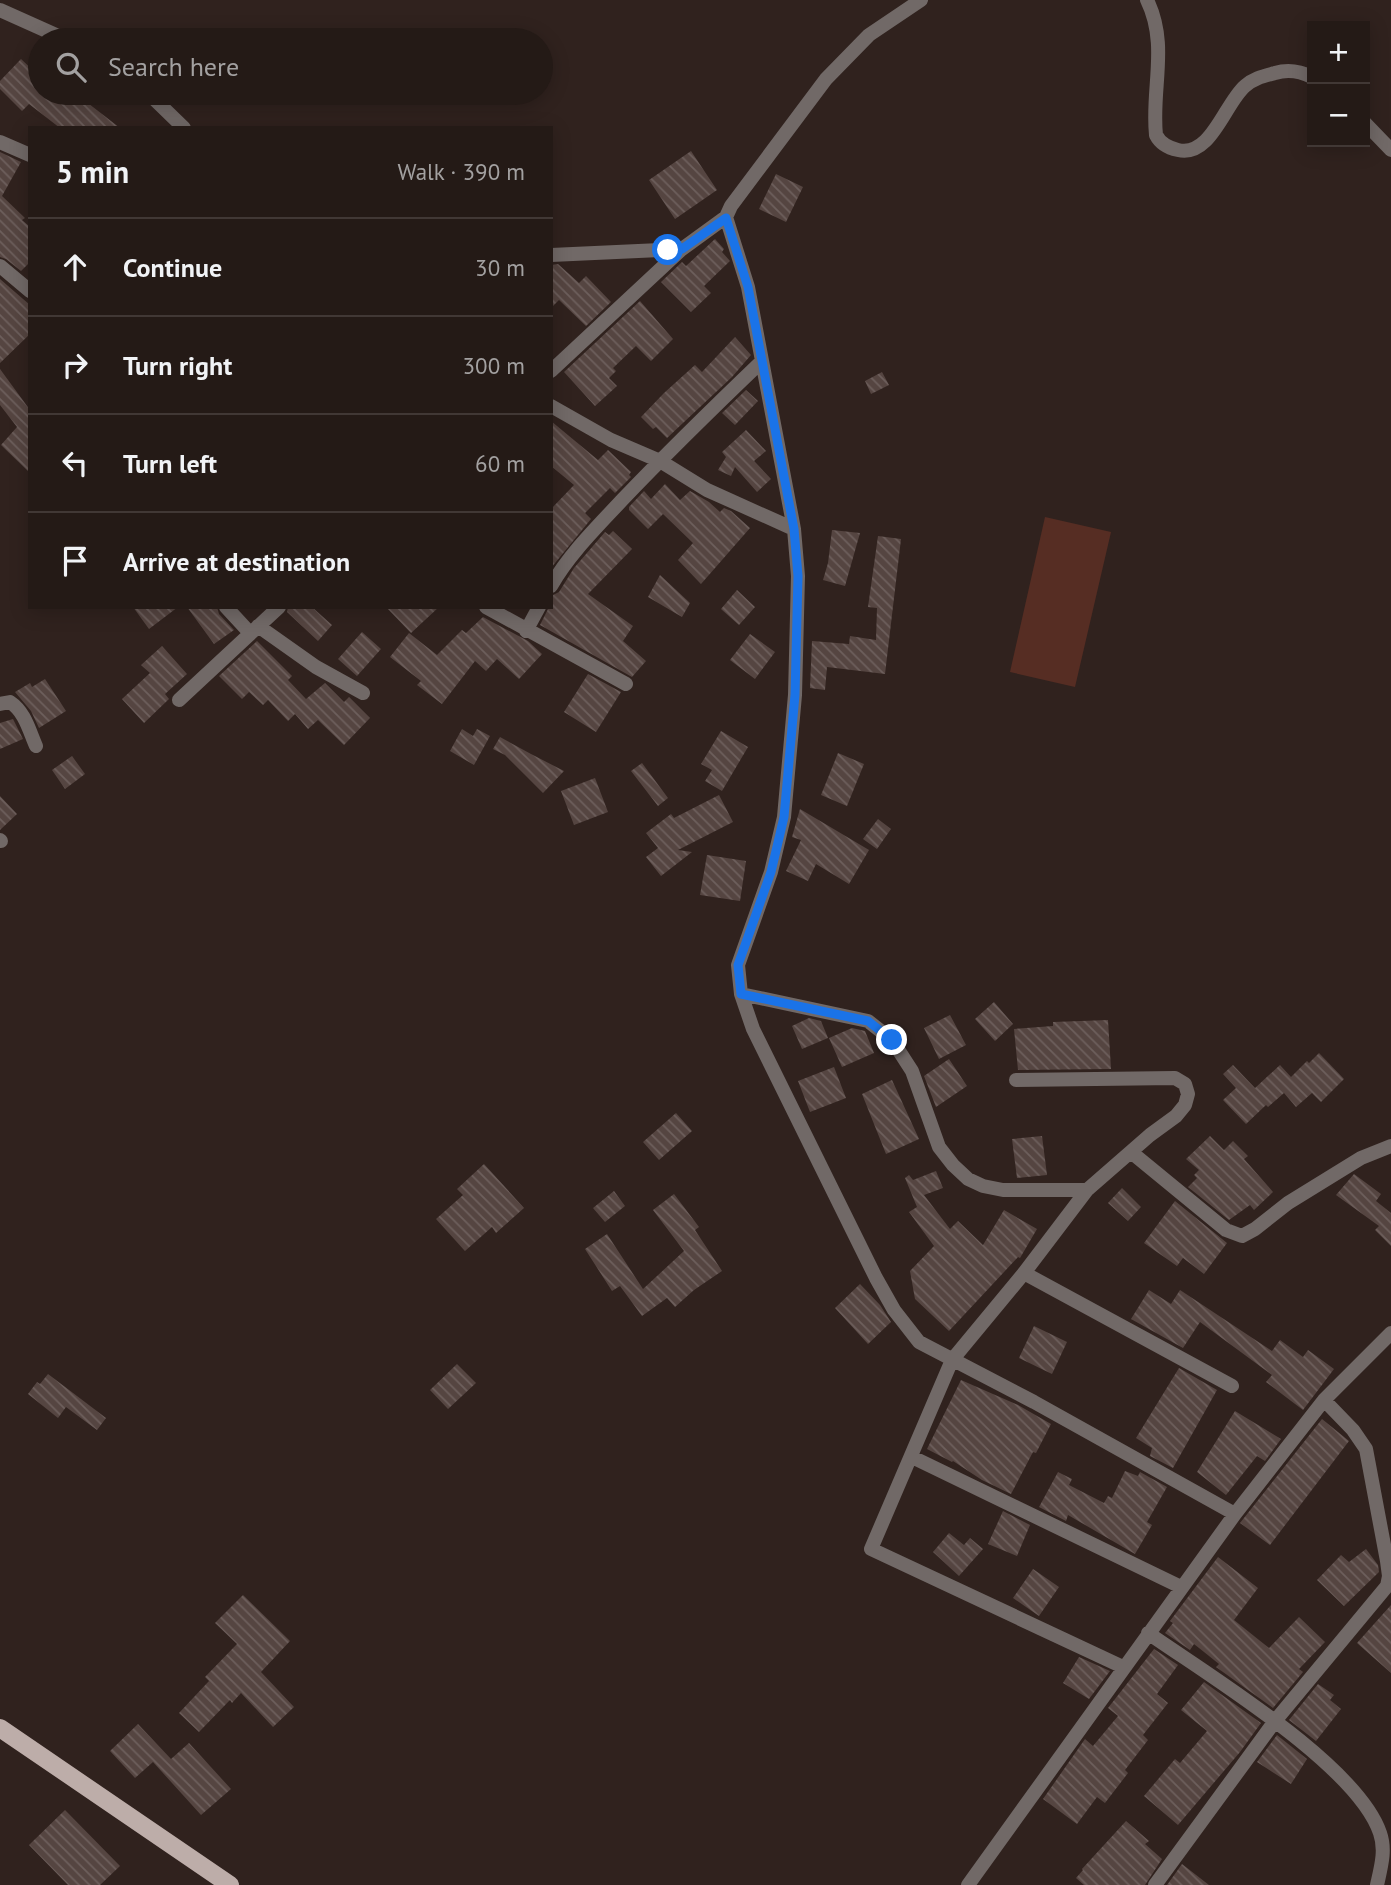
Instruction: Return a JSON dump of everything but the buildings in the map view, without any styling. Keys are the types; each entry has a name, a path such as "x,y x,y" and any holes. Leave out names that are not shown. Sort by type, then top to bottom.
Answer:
{"main road":[{"path":"0,1728 228,1884"}],"street":[{"path":"553,368 682,249 726,218 738,195 826,79 869,35 921,0"},
{"path":"1147,0 1157,23 1160,45 1154,120 1156,135 1173,149 1194,150 1206,141 1240,92 1258,78 1283,71 1307,75"},
{"path":"0,10 40,28"},
{"path":"160,105 182,126"},
{"path":"1370,128 1391,150"},
{"path":"0,142 28,154"},
{"path":"726,218 748,287 794,529 798,576 795,695 784,817 771,872 738,965 741,994 753,1030 894,1310 919,1342 1034,1402 1236,1514"},
{"path":"553,255 682,249"},
{"path":"0,266 28,289"},
{"path":"553,583 562,567 660,461 761,362"},
{"path":"553,407 611,440 660,461 707,490 794,529"},
{"path":"228,609 254,630 363,693"},
{"path":"179,700 277,609"},
{"path":"489,609 626,684"},
{"path":"526,631 538,609"},
{"path":"0,704 10,702 19,710 36,746"},
{"path":"741,994 868,1021 892,1040 912,1071 939,1147 968,1179 983,1186 1003,1190 1087,1190"},
{"path":"1016,1080 1175,1078 1185,1084 1188,1094 1185,1105 1176,1116 1087,1190 1024,1273 952,1360 871,1549 1123,1667"},
{"path":"1131,1152 1226,1230 1242,1236 1288,1203 1361,1158 1391,1146"},
{"path":"1024,1273 1232,1386"},
{"path":"971,1884 1123,1667 1236,1514 1324,1400 1391,1333"},
{"path":"1155,1885 1275,1721 1387,1586 1389,1576 1366,1449 1353,1430 1324,1400"},
{"path":"912,1457 1181,1587"},
{"path":"1148,1633 1275,1721 1353,1789 1372,1813 1381,1835 1383,1856 1377,1885"}],"shaded area":[{"path":"1045,517 1111,532 1075,687 1010,672"}],"route":[{"path":"668,250 682,249 726,218 748,287 794,529 798,576 795,695 784,817 771,872 738,965 741,994 868,1021 892,1040"}]}
